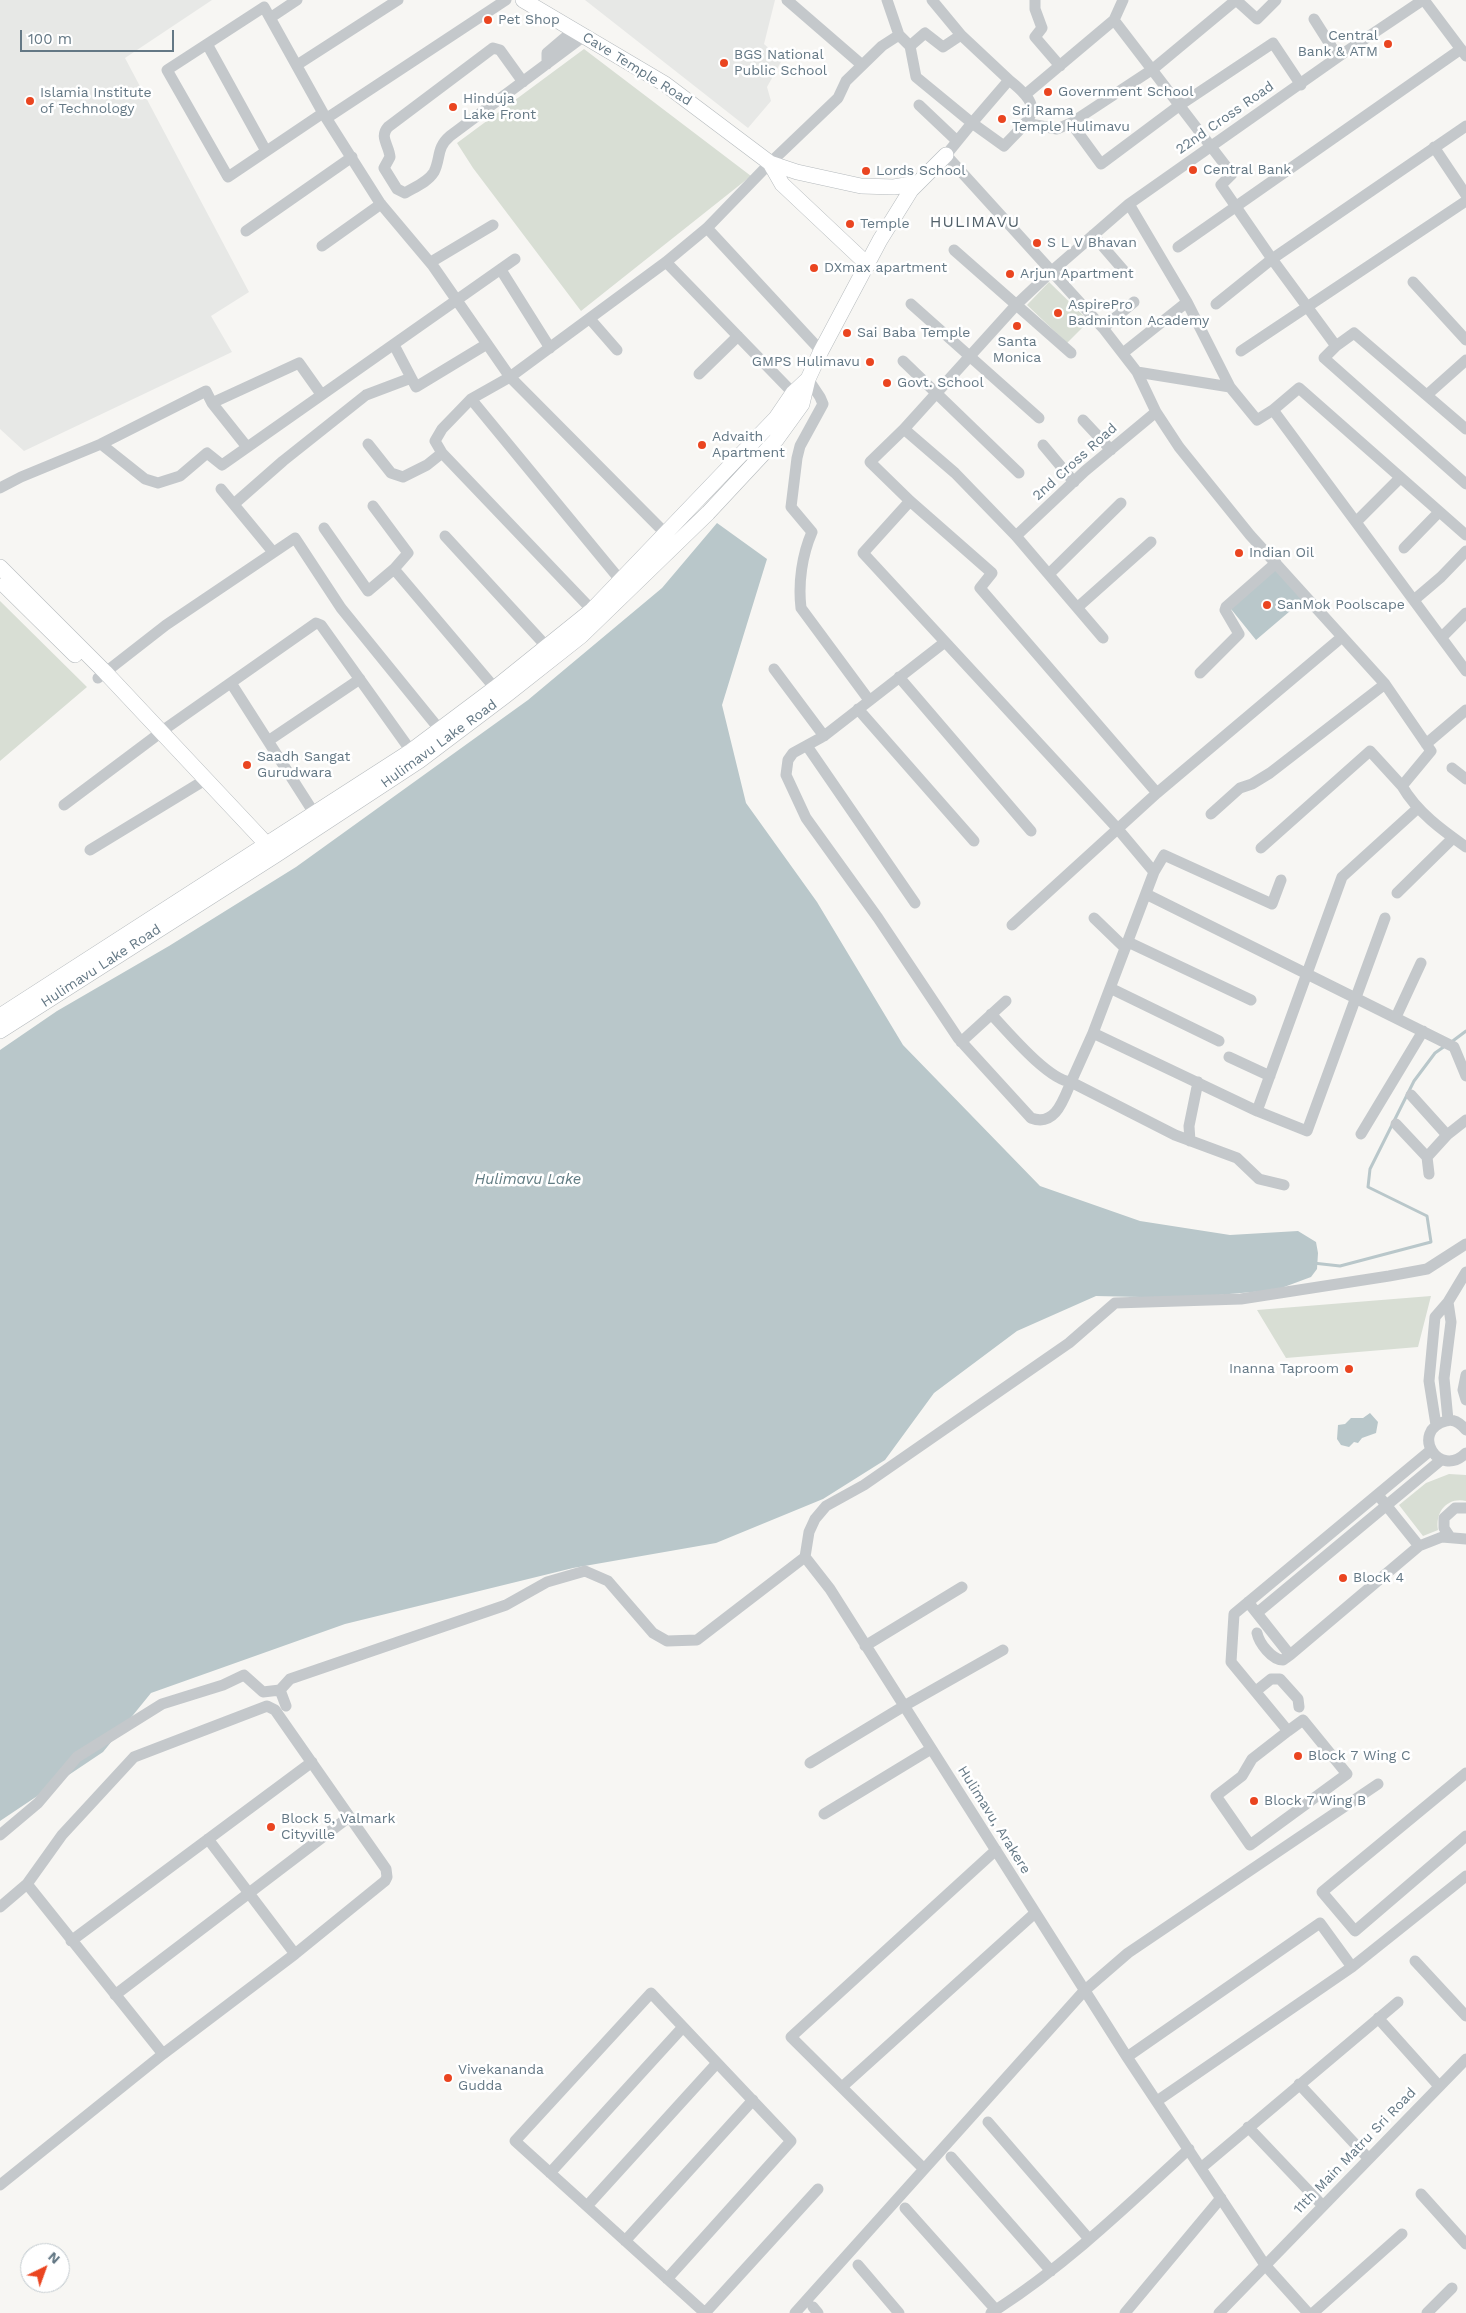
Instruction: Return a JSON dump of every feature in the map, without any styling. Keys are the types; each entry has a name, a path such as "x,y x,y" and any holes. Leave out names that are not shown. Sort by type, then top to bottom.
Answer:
{"main road":[{"name":"Cave Temple Road","path":"523,0 665,84 770,163 797,172 861,186 894,187 918,183"},
{"name":"Hulimavu Lake Road","path":"0,1016 419,761 499,693 547,648 592,610 621,581 671,539 708,513 776,440 802,404 808,379 821,351 911,190 946,155"},
{"name":"Cave Temple Road","path":"770,163 782,184 868,265"},
{"name":"Hulimavu Lake Road","path":"0,1031 268,852 314,813 499,693 580,636 671,539 776,418 793,393 808,379"},
{"path":"0,567 268,852"},
{"path":"0,581 101,675"},
{"path":"159,734 200,783 268,852"}],"street":[{"path":"270,18 297,0"},
{"path":"297,66 398,0"},
{"path":"506,0 325,116 266,151 228,177 167,70 264,7 325,116 381,204 430,262 510,377 671,539"},
{"path":"787,0 862,65"},
{"path":"887,0 900,35 910,46 916,77 972,123 1004,146 1025,123 1032,112 1032,104 1026,94 961,35 932,0"},
{"path":"1035,0 1035,9 1042,28 1035,36 1060,66"},
{"path":"1026,94 1114,20 1122,0"},
{"path":"1025,123 1057,129 1071,123 1153,68 1236,0 1256,19 1276,0"},
{"path":"1178,247 1235,206 1463,53 1423,0"},
{"name":"22nd Cross Road","path":"910,501 870,462 904,429 1018,304 1052,271 1129,204 1338,57 1423,0"},
{"path":"1314,19 1338,57"},
{"path":"1114,20 1153,68 1232,174 1221,186 1336,346"},
{"path":"523,82 500,50 493,48 388,127 383,133 383,138 390,157 384,168 397,189 405,193 425,182 434,171 443,142 548,64 547,53 579,33"},
{"path":"910,46 925,33 943,47 961,35"},
{"path":"592,610 442,453 435,442 442,428 471,399 510,377 666,262 707,228 770,163 838,98 846,81 862,65 882,46 900,35"},
{"path":"1071,123 1102,164 1180,105 1273,43 1301,84"},
{"path":"207,44 266,151"},
{"path":"1009,80 946,155 1103,328 1137,372 1156,412 1180,447 1276,563 1385,684 1431,750 1402,786"},
{"path":"918,105 957,141"},
{"path":"1216,304 1272,259 1466,126"},
{"path":"1434,147 1466,195"},
{"path":"246,231 352,157"},
{"path":"1241,351 1466,201"},
{"path":"322,246 381,204"},
{"path":"1129,204 1187,302 1230,387 1257,420 1273,410 1299,388 1466,535"},
{"path":"430,262 493,225"},
{"path":"707,228 821,351"},
{"path":"1093,236 1125,272"},
{"path":"954,250 1018,304 1071,353"},
{"path":"101,444 145,479 158,484 180,476 207,453 222,465 515,260"},
{"path":"666,262 793,393"},
{"path":"501,270 550,348"},
{"path":"1413,282 1466,340"},
{"path":"1103,328 1134,302"},
{"path":"1123,353 1187,302"},
{"path":"910,304 1038,418"},
{"path":"590,319 616,350"},
{"path":"1466,429 1428,394 1354,333 1336,346 1324,358 1466,484"},
{"path":"699,374 738,336"},
{"path":"394,345 416,387 487,344"},
{"path":"1428,394 1466,360"},
{"path":"903,361 1019,473"},
{"path":"212,403 299,363 321,394"},
{"path":"1137,372 1230,387"},
{"path":"234,504 283,461 366,395 411,378"},
{"path":"808,379 820,397 822,404 800,446 794,473 791,506 812,532 808,542 799,590 801,608 869,700"},
{"path":"0,488 20,477 101,444 206,391 212,403 247,447"},
{"path":"471,399 621,581"},
{"path":"1273,410 1357,521 1466,671"},
{"name":"2nd Cross Road","path":"1016,536 1074,482 1156,412"},
{"path":"1083,420 1111,450"},
{"path":"904,429 955,473 1016,536 1104,638"},
{"path":"368,444 391,473 403,477 427,465 442,453"},
{"path":"1043,445 1074,482"},
{"path":"1357,521 1400,478"},
{"path":"222,489 273,552"},
{"path":"1154,872 1117,828 863,553 910,501 992,573 980,588 1157,793"},
{"path":"1048,574 1120,503"},
{"path":"324,528 368,591 394,569 408,553 373,506"},
{"path":"1404,548 1439,512"},
{"path":"445,536 547,648"},
{"path":"101,675 166,625 295,538 341,608 440,730"},
{"path":"1078,607 1151,542"},
{"path":"1414,600 1441,577 1466,551"},
{"path":"1200,673 1239,634 1225,610 1226,607 1276,563"},
{"path":"394,569 499,693"},
{"path":"1442,637 1466,613"},
{"path":"64,806 159,734 316,623 321,626 411,751"},
{"path":"1012,925 1157,793 1342,637"},
{"path":"945,642 824,736 793,753 786,767 786,775 806,818 878,918 961,1042 1031,1118 1040,1121 1047,1120 1059,1108 1093,1032 1154,872 1164,855 1272,904 1281,880"},
{"path":"774,669 824,736"},
{"path":"899,678 1031,831"},
{"path":"268,741 360,679"},
{"path":"231,683 314,813"},
{"path":"1211,814 1240,788 1252,784 1270,773 1385,684"},
{"path":"858,709 974,841"},
{"path":"1426,744 1466,710"},
{"path":"806,746 915,903"},
{"path":"1261,848 1370,751 1402,786 1411,802 1459,842"},
{"path":"1452,768 1466,779"},
{"path":"90,850 200,783"},
{"path":"1257,1111 1342,877 1418,808"},
{"path":"1398,892 1459,842 1466,832"},
{"path":"1146,894 1450,1045 1466,1076"},
{"path":"1094,918 1126,945 1251,1000"},
{"path":"1093,1032 1257,1111 1307,1132 1385,918"},
{"path":"1396,1017 1421,963"},
{"path":"1110,988 1218,1041"},
{"path":"961,1042 1006,1000"},
{"path":"991,1014 1039,1064 1063,1082 1071,1082 1175,1135 1237,1158 1259,1179 1284,1185"},
{"path":"1361,1134 1423,1031"},
{"path":"1450,1045 1466,1042"},
{"path":"1228,1057 1270,1076"},
{"path":"1190,1141 1189,1126 1198,1082"},
{"path":"1411,1095 1447,1135"},
{"path":"1426,1157 1447,1135 1466,1120"},
{"path":"1396,1124 1426,1157 1429,1174"},
{"path":"0,1835 38,1803 76,1757 162,1704 223,1685 244,1675 263,1692 280,1690 290,1679 506,1605 547,1582 577,1572 585,1571 608,1581 653,1632 667,1641 697,1640 805,1557 809,1532 815,1519 826,1506 864,1485 1069,1343 1115,1303 1241,1299 1398,1275 1427,1270 1466,1244"},
{"path":"1436,1425 1429,1381 1435,1317 1448,1302 1466,1272"},
{"path":"1448,1302 1450,1322 1444,1378 1448,1420"},
{"path":"1466,1375 1463,1390 1466,1400"},
{"path":"1466,1429 1461,1423 1448,1420 1436,1425 1429,1437 1431,1450 1441,1460 1454,1461 1466,1453"},
{"path":"1288,1731 1231,1662 1234,1614 1431,1450"},
{"path":"1257,1613 1441,1460"},
{"path":"1378,1495 1419,1546"},
{"path":"1450,1537 1444,1528 1444,1518 1455,1508 1466,1508"},
{"path":"1257,1633 1259,1640 1275,1658 1283,1660 1419,1546 1434,1539 1450,1537 1466,1539"},
{"name":"Hulimavu, Arakere","path":"805,1557 830,1589 1084,1991 1265,2265 1308,2313"},
{"path":"865,1646 962,1587"},
{"path":"1248,1602 1290,1655"},
{"path":"810,1763 904,1706 1003,1650"},
{"path":"1256,1691 1270,1679 1280,1680 1298,1699 1299,1707"},
{"path":"280,1690 286,1706"},
{"path":"0,1908 27,1884 62,1836 128,1762 140,1754 268,1706 275,1710 312,1762 386,1869 387,1877 385,1881 295,1954 163,2054 0,2184"},
{"path":"1304,1720 1347,1774 1250,1845 1216,1796 1242,1776 1252,1759 1288,1731 1304,1720"},
{"path":"824,1814 931,1749"},
{"path":"71,1941 312,1762"},
{"path":"1466,1773 1322,1892 1354,1931 1466,1836"},
{"path":"795,2313 1084,1991 1128,1953 1378,1784"},
{"path":"115,1995 349,1818"},
{"path":"208,1839 295,1954"},
{"path":"924,2169 791,2037 996,1850"},
{"path":"1157,2101 1352,1967 1466,1876"},
{"path":"27,1884 163,2054"},
{"path":"842,2087 1035,1913"},
{"path":"1127,2057 1320,1923 1352,1967"},
{"path":"1415,1962 1466,2016"},
{"path":"667,2279 791,2140 651,1993 515,2141 550,2172 625,2241 667,2279 705,2313 818,2189"},
{"path":"1201,2168 1398,2002"},
{"path":"1378,2018 1439,2086"},
{"path":"550,2172 682,2027"},
{"name":"11th Main Matru Sri Road","path":"1219,2313 1466,2059"},
{"path":"587,2206 717,2063"},
{"path":"1299,2084 1368,2158"},
{"path":"625,2241 753,2100"},
{"path":"988,2122 1089,2240"},
{"path":"1248,2127 1322,2206"},
{"path":"905,2208 994,2311 1051,2271 1089,2240 1189,2149"},
{"path":"951,2157 1051,2271"},
{"path":"1421,2194 1466,2244"},
{"path":"1125,2313 1221,2198"},
{"path":"1313,2313 1402,2234"},
{"path":"858,2265 899,2313"},
{"path":"1427,2313 1452,2288"}],"shaded area":[{"path":"0,0 212,0 125,58 249,292 211,316 232,352 24,451 0,429"},
{"name":"BGS National Public School","path":"585,0 775,0 764,44 782,60 767,87 771,101 748,128"},
{"path":"584,49 751,176 581,311 473,168 457,143"},
{"name":"AspirePro Badminton Academy","path":"1049,282 1089,321 1067,343 1027,305"},
{"path":"0,601 87,687 0,761"},
{"path":"1431,1296 1418,1347 1286,1358 1257,1310"},
{"path":"1449,1474 1466,1475 1466,1501 1453,1501 1444,1507 1438,1517 1438,1530 1423,1536 1399,1505 1426,1483"}],"water":[{"name":"Hulimavu Lake","path":"717,523 767,559 722,705 746,803 817,902 903,1045 1040,1186 1140,1221 1230,1235 1298,1231 1316,1242 1318,1253 1317,1269 1311,1277 1276,1290 1183,1298 1096,1296 1017,1331 934,1393 885,1460 823,1499 716,1543 573,1568 345,1624 151,1693 103,1752 0,1821 0,1050 57,1011 169,946 296,867 528,700 662,588"},
{"name":"SanMok Poolscape","path":"1274,568 1303,600 1256,640 1231,609"},
{"path":"1370,1413 1378,1422 1376,1433 1362,1438 1358,1443 1354,1442 1349,1447 1341,1445 1337,1439 1338,1425 1345,1424 1351,1418 1363,1418"}],"waterway":[{"path":"1450,1043 1466,1031"},
{"path":"1313,1263 1340,1266 1431,1242 1427,1216 1368,1187 1370,1169 1414,1081 1435,1053 1445,1046"}],"place":[{"name":"Pet Shop","path":"488,20"},
{"name":"Central Bank & ATM","path":"1388,44"},
{"name":"BGS National Public School","path":"724,63"},
{"name":"Government School","path":"1048,92"},
{"name":"Islamia Institute of Technology","path":"30,101"},
{"name":"Hinduja Lake Front","path":"453,107"},
{"name":"Sri Rama Temple Hulimavu","path":"1002,119"},
{"name":"Central Bank","path":"1193,170"},
{"name":"Lords School","path":"866,171"},
{"name":"Temple","path":"850,224"},
{"name":"S L V Bhavan","path":"1037,243"},
{"name":"DXmax apartment","path":"814,268"},
{"name":"Arjun Apartment","path":"1010,274"},
{"name":"AspirePro Badminton Academy","path":"1058,313"},
{"name":"Santa Monica","path":"1017,326"},
{"name":"Sai Baba Temple","path":"847,333"},
{"name":"GMPS Hulimavu","path":"870,362"},
{"name":"Govt. School","path":"887,383"},
{"name":"Advaith Apartment","path":"702,445"},
{"name":"Indian Oil","path":"1239,553"},
{"name":"SanMok Poolscape","path":"1267,605"},
{"name":"Saadh Sangat Gurudwara","path":"247,765"},
{"name":"Inanna Taproom","path":"1349,1369"},
{"name":"Block 4","path":"1343,1578"},
{"name":"Block 7 Wing C","path":"1298,1756"},
{"name":"Block 7 Wing B","path":"1254,1801"},
{"name":"Block 5, Valmark Cityville","path":"271,1827"},
{"name":"Vivekananda Gudda","path":"448,2078"}],"district":[{"name":"HULIMAVU","path":"975,222"}]}
